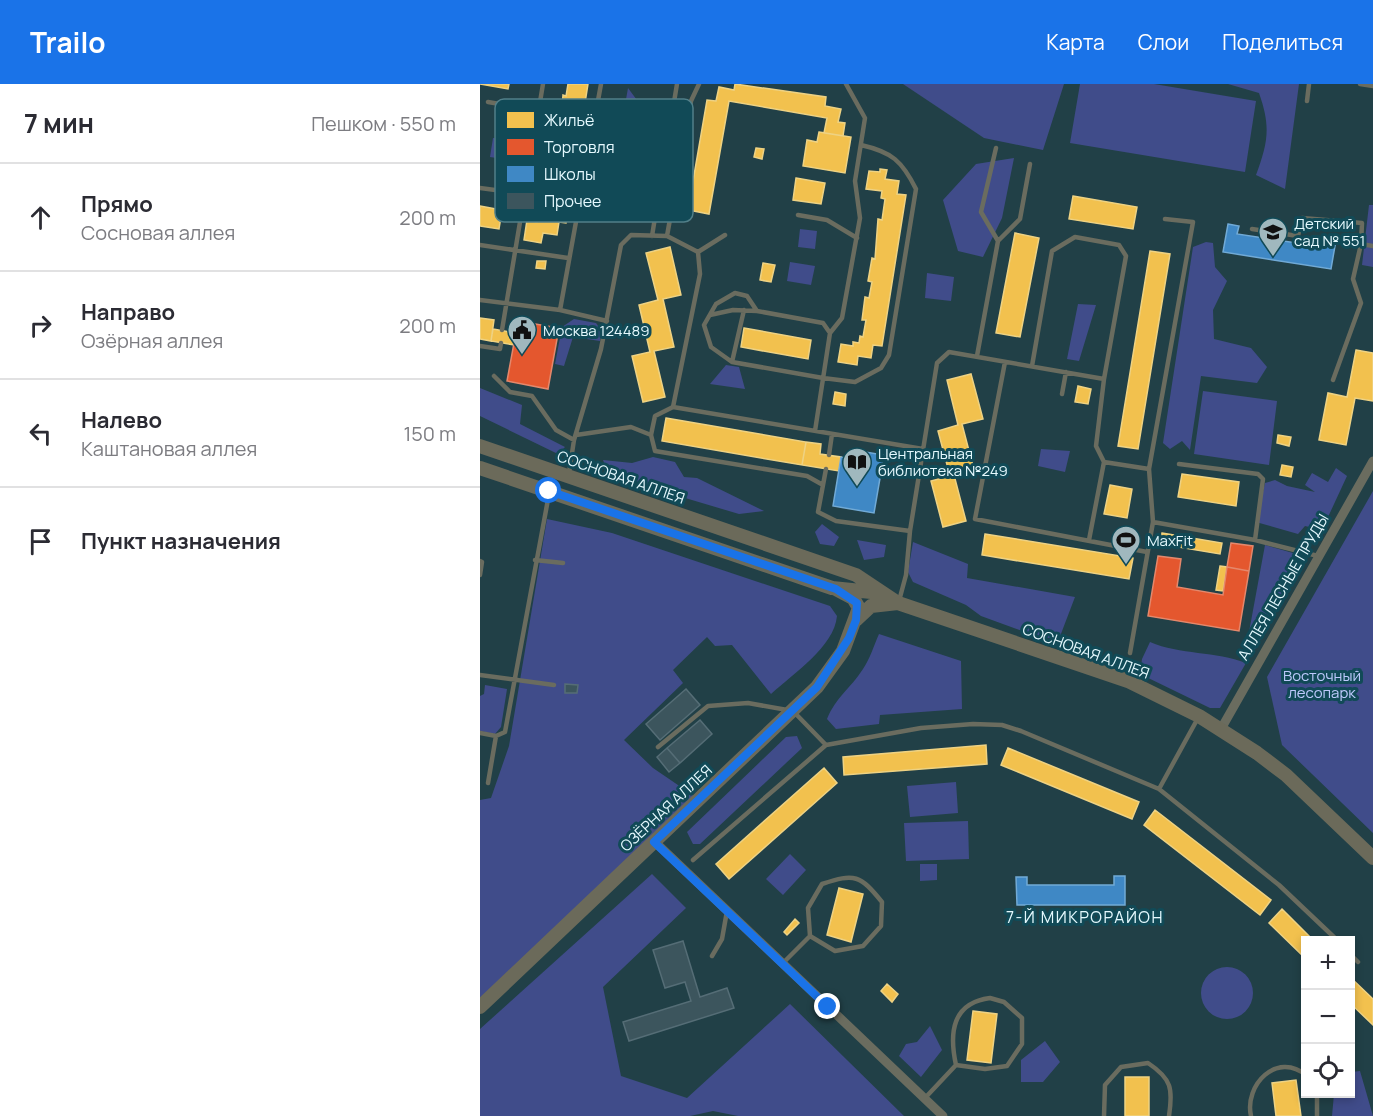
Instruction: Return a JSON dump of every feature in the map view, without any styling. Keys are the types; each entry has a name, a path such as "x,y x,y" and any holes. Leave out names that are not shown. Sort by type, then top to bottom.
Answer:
{"main road":[{"name":"СОСНОВАЯ АЛЛЕЯ","path":"480,446 856,575 881,599"},
{"path":"480,468 836,589 898,603"},
{"path":"836,589 857,603 856,620"},
{"path":"856,620 881,599"},
{"name":"СОСНОВАЯ АЛЛЕЯ","path":"898,603 1128,681 1200,716 1286,775 1373,858"},
{"name":"ОЗЁРНАЯ АЛЛЕЯ","path":"480,1006 792,711 831,669 849,638 856,620"}],"street":[{"name":"АЛЛЕЯ ЛЕСНЫЕ ПРУДЫ","path":"1221,729 1373,461"},
{"path":"654,842 925,1098 939,1115"}],"lane":[{"path":"541,99 543,84"},
{"path":"598,99 601,84"},
{"path":"675,99 677,84"},
{"path":"692,99 699,84"},
{"path":"815,431 830,333 842,318 860,218 855,181 865,118 846,84"},
{"path":"1307,101 1309,84"},
{"path":"1360,84 1373,86"},
{"path":"488,102 495,103"},
{"path":"757,311 747,296 735,293 716,304 704,325 711,347 732,362 855,382 881,368 889,355 916,189 905,167 884,150 861,145"},
{"path":"996,148 981,212 998,241"},
{"path":"976,356 998,241 1020,219 1030,164"},
{"path":"480,188 495,190"},
{"path":"798,214 827,220 857,238"},
{"path":"1252,229 1298,236 1302,218 1362,224 1361,244 1353,279 1361,303 1332,380"},
{"path":"1130,652 1153,522 1149,469 1193,222 1165,219"},
{"path":"502,330 520,222"},
{"path":"560,310 575,222"},
{"path":"652,236 654,222"},
{"path":"667,236 669,222"},
{"path":"568,476 575,438 607,321 621,245 631,235 667,236 698,252"},
{"path":"698,252 725,235"},
{"path":"1032,366 1052,251 1075,237 1119,245 1126,256 1104,379 1096,446 1104,462 1089,540"},
{"path":"1361,244 1373,246"},
{"path":"480,245 515,252 568,258"},
{"path":"672,407 700,274 698,252"},
{"path":"480,300 560,310 607,321"},
{"path":"710,315 744,310 757,311 823,323 830,333"},
{"path":"732,362 744,310"},
{"path":"480,346 500,349 501,343"},
{"path":"898,603 906,575 910,531 938,363 949,352 1104,379"},
{"path":"1005,362 975,519 1147,552"},
{"path":"1062,394 1066,372"},
{"path":"494,376 510,392 532,396 556,430 575,438 632,427 651,435"},
{"path":"823,485 807,476 655,451 651,435 655,416 672,407 923,449"},
{"path":"829,455 832,434"},
{"path":"1104,462 1149,469"},
{"path":"1179,464 1258,474 1263,479 1255,540"},
{"path":"826,469 818,512 836,521 910,531"},
{"path":"480,734 496,736 505,732 549,491"},
{"path":"1153,522 1255,540 1318,556"},
{"path":"535,560 563,563"},
{"path":"480,561 482,562 480,575"},
{"path":"480,675 554,684"},
{"path":"658,747 708,706 748,704 792,711 826,745"},
{"path":"1159,789 1200,716"},
{"path":"693,860 826,745 921,728 973,724 1002,725 1159,789 1279,885 1333,936"},
{"path":"488,783 496,736"},
{"path":"782,964 810,936 808,908 822,884 846,876 868,884 882,902 881,926 863,946 835,951 810,936"},
{"path":"712,956 722,939 727,911"},
{"path":"1355,959 1358,962"},
{"path":"990,998 1004,1002 1022,1018 1022,1044 1007,1066 985,1069 956,1065 951,1044 954,1028 961,1010 975,1000 990,998"},
{"path":"1104,1116 1105,1085 1121,1067 1148,1063 1164,1074 1172,1094 1169,1116"},
{"path":"925,1098 956,1065"},
{"path":"1251,1116 1251,1092 1260,1077 1276,1067 1301,1071"},
{"path":"1317,1098 1317,1116"}],"green space":[{"path":"903,84 1064,84 1043,150 984,138"},
{"path":"1080,84 1154,84 1256,101 1245,172 1070,143"},
{"path":"1228,84 1299,84 1285,189 1256,175 1266,134 1265,116 1259,93"},
{"path":"628,88 636,99 626,99"},
{"path":"493,138 495,138 495,158 490,157"},
{"path":"1014,158 1002,218 983,257 958,251 943,200 976,164"},
{"path":"1369,205 1373,205 1373,267 1362,265"},
{"path":"800,229 817,231 815,249 798,247"},
{"path":"1206,242 1213,243 1215,267 1227,281 1213,310 1214,339 1251,348 1267,367 1257,383 1201,376 1190,450 1182,441 1170,449 1163,443 1193,247"},
{"path":"790,262 815,266 811,285 787,281"},
{"path":"927,273 954,277 951,301 925,298"},
{"path":"1078,304 1096,305 1079,361 1067,359"},
{"path":"574,319 596,323 602,331 600,341 573,337 564,366 555,364 562,327"},
{"path":"726,365 739,367 745,389 710,384"},
{"path":"480,388 522,405 520,424 565,447 558,454 480,416"},
{"path":"1203,391 1277,401 1269,465 1194,454"},
{"path":"1041,449 1070,451 1065,472 1038,466"},
{"path":"653,457 675,462 684,477 697,478 764,511 739,514 665,492 607,470 603,460 632,463"},
{"path":"1336,468 1347,476 1322,530 1305,526 1298,534 1256,522 1265,483 1275,480 1287,486 1315,492 1305,485 1312,473 1328,482"},
{"name":"Восточный лесопарк","path":"1373,491 1373,833 1282,745 1267,677"},
{"path":"547,519 612,533 830,606 837,616 829,638 821,649 771,694 732,645 715,646 707,637 673,670 683,683 624,740 653,768 697,798 480,998 480,800 491,798 509,746"},
{"path":"822,524 839,537 834,546 820,544 815,532"},
{"path":"857,540 886,545 884,557 864,560"},
{"path":"913,542 968,564 967,578 1075,597 1059,639 1039,637 981,616 966,605 913,582 908,572"},
{"path":"1265,545 1293,553 1296,576 1255,649 1247,643"},
{"path":"879,634 961,661 962,709 880,715 879,724 836,729 827,719 865,665"},
{"path":"1150,642 1173,649 1223,656 1246,663 1220,708 1210,708 1140,674 1142,659"},
{"path":"485,685 507,689 501,727 495,734 480,731 480,696 484,694"},
{"path":"797,736 802,748 700,844 693,844 687,832 786,737"},
{"path":"956,782 958,813 910,817 907,786"},
{"path":"968,821 969,859 906,861 904,823"},
{"path":"790,854 806,870 783,895 766,879"},
{"path":"920,864 937,864 937,880 920,881"},
{"path":"652,874 686,908 603,987 621,1076 687,1098 790,1004 904,1116 738,1116 713,1111 690,1116 480,1116 480,1029"},
{"path":"1227,967 1237,969 1245,975 1251,983 1253,993 1251,1003 1245,1011 1237,1017 1227,1019 1217,1017 1209,1011 1203,1003 1201,993 1203,983 1209,975 1217,969"},
{"path":"930,1026 942,1050 921,1077 899,1056 906,1044 917,1042"},
{"path":"1045,1041 1060,1062 1043,1082 1021,1082 1021,1060"},
{"path":"1360,1071 1373,1116 1332,1116 1334,1098 1355,1098 1355,1072"}],"building: Жильё":[{"path":"480,84 509,84 508,89"},
{"path":"568,84 588,84 586,99 563,99 563,95 566,96"},
{"path":"735,84 826,97 825,106 841,109 838,122 845,123 843,136 824,133 827,118 729,101 709,214 693,211 693,181 707,100 716,101 719,87 734,90"},
{"path":"819,132 851,137 845,173 803,166 807,140 817,142"},
{"path":"756,148 764,149 762,159 754,157"},
{"path":"880,169 887,170 885,179 899,181 897,194 906,195 882,346 873,345 871,358 858,356 857,365 838,362 841,344 853,346 853,342 859,343 860,336 863,337 866,320 862,320 865,297 869,298 872,282 868,281 872,258 875,259 878,219 882,220 885,199 881,198 882,191 866,189 869,171 880,172"},
{"path":"796,178 825,183 821,204 793,200"},
{"path":"1073,196 1137,207 1133,229 1069,219"},
{"path":"480,206 495,209 495,222 500,222 499,229 480,226"},
{"path":"527,222 559,222 557,235 543,233 541,243 524,240"},
{"path":"1015,233 1039,238 1020,337 996,333"},
{"path":"670,247 681,295 663,299 674,347 654,351 665,397 643,402 632,356 650,352 639,305 658,300 646,253"},
{"path":"1150,251 1170,254 1138,449 1118,446"},
{"path":"537,261 546,261 545,269 536,268"},
{"path":"763,263 775,265 771,282 760,280"},
{"path":"480,318 494,320 491,341 480,339"},
{"path":"744,328 811,340 808,359 741,347"},
{"path":"493,329 516,333 514,345 491,341"},
{"path":"1356,350 1373,353 1373,401 1355,398 1346,445 1319,440 1328,393 1347,397"},
{"path":"971,374 983,419 962,424 974,470 954,475 966,521 943,527 931,481 950,476 938,431 958,425 947,380"},
{"path":"1078,386 1091,389 1088,404 1075,402"},
{"path":"835,392 846,394 845,406 833,404"},
{"path":"666,418 806,442 802,465 662,441"},
{"path":"1278,435 1291,437 1289,446 1277,443"},
{"path":"806,442 821,444 820,454 841,457 839,471 802,465"},
{"path":"1282,465 1293,467 1291,477 1280,475"},
{"path":"1182,474 1239,482 1236,506 1178,497"},
{"path":"1110,485 1132,489 1127,518 1104,514"},
{"path":"1162,533 1222,543 1220,554 1160,544"},
{"path":"985,534 1133,558 1129,579 982,555"},
{"path":"1220,566 1227,567 1223,591 1216,590"},
{"path":"986,745 987,764 844,775 843,757"},
{"path":"1008,748 1139,802 1132,819 1001,765"},
{"path":"824,768 837,783 729,879 716,864"},
{"path":"1155,810 1271,900 1260,915 1144,825"},
{"path":"839,888 863,894 851,942 827,935"},
{"path":"1282,909 1309,936 1301,936 1301,954 1269,923"},
{"path":"795,919 799,923 787,935 784,932"},
{"path":"1355,982 1373,999 1373,1025 1355,1008"},
{"path":"887,984 898,994 892,1002 881,991"},
{"path":"973,1011 997,1014 991,1063 967,1060"},
{"path":"1125,1077 1149,1077 1149,1116 1125,1116"},
{"path":"1296,1080 1301,1116 1276,1116 1272,1083"}],"building: Торговля":[{"path":"518,321 559,328 548,389 507,381"},
{"path":"1231,543 1253,546 1249,571 1227,567"},
{"path":"1158,556 1181,559 1177,587 1223,595 1227,567 1249,571 1239,631 1148,616"}],"building: Школы":[{"path":"1228,224 1239,226 1237,234 1323,247 1324,239 1336,240 1331,269 1223,252"},
{"name":"Центральная библиотека №249","path":"853,450 884,455 874,513 833,506 841,457 852,459"},
{"path":"1114,876 1125,876 1125,905 1017,905 1016,877 1027,877 1027,885 1114,885"}],"building: Прочее":[{"path":"565,684 578,685 577,693 565,693"},
{"path":"686,689 700,705 660,740 646,724"},
{"path":"700,720 712,734 680,763 667,748"},
{"path":"667,748 680,763 669,772 657,757"},
{"path":"683,941 700,997 727,988 734,1008 629,1041 623,1022 691,1001 685,982 665,988 653,950"}],"place":[{"name":"Детский сад № 551","path":"1273,258"},
{"name":"Москва 124489","path":"522,356"},
{"name":"Центральная библиотека №249","path":"857,488"},
{"name":"MaxFit","path":"1126,566"}],"district":[{"name":"7-Й МИКРОРАЙОН","path":"1085,917"}],"route":[{"path":"549,491 836,589 853,598 857,603 859,608 856,620 843,651 817,687 654,842 828,1007"}]}
